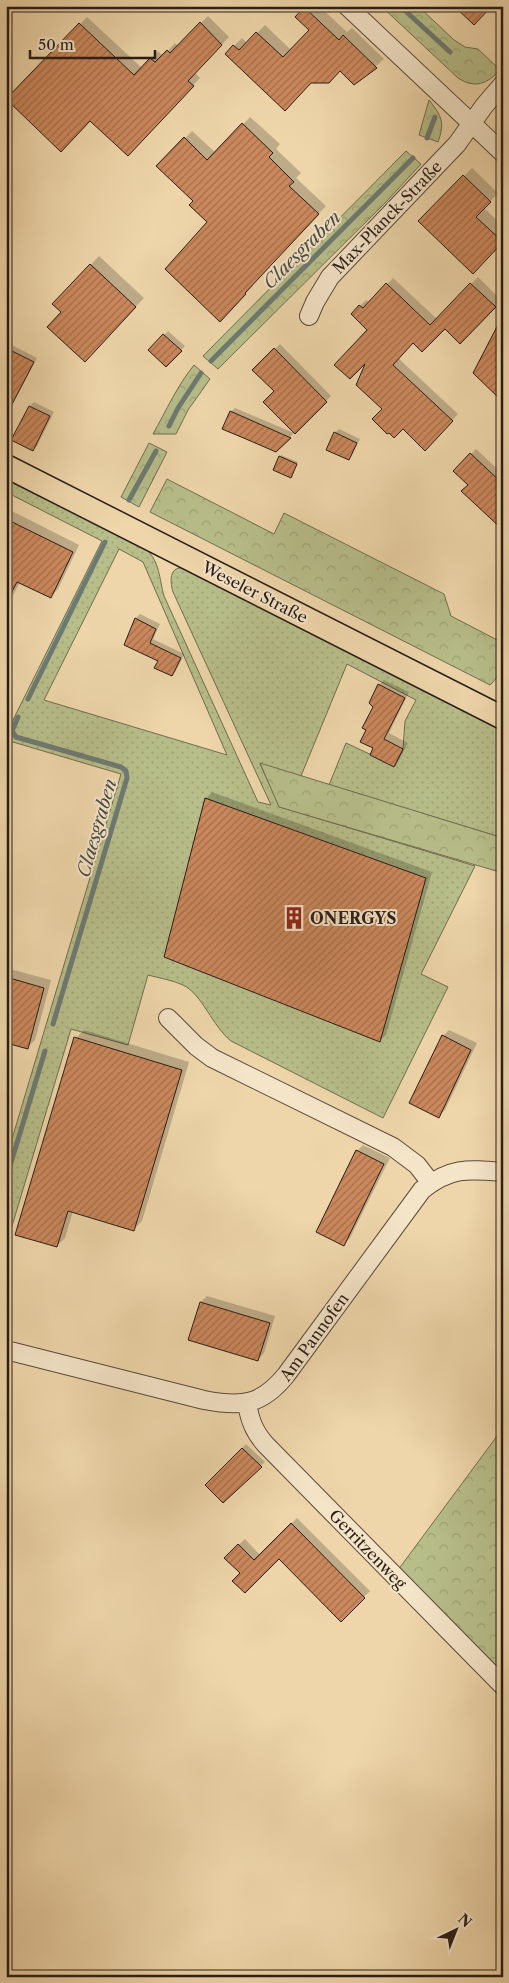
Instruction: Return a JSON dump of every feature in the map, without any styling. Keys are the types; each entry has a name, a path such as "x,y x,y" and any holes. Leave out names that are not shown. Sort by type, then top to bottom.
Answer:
{"main road":[{"name":"Weseler Straße","path":"6,466 503,718"}],"street":[{"path":"347,6 503,153"},
{"name":"Max-Planck-Straße","path":"309,316 330,277 457,144 484,106 503,84"},
{"path":"168,1018 196,1046 212,1058 394,1146 417,1165 431,1183"},
{"name":"Am Pannofen","path":"6,1350 204,1400 227,1404 247,1404 265,1396 277,1386 415,1199 431,1183 441,1176 457,1171 503,1172"},
{"name":"Gerritzenweg","path":"247,1404 252,1424 266,1445 503,1686"}],"green space":[{"path":"381,6 418,6 454,40 465,47 478,49 500,70 490,79 481,83 470,83 458,78"},
{"path":"429,100 441,120 442,125 438,142 419,135"},
{"path":"406,151 421,164 386,202 218,369 203,356"},
{"path":"194,365 210,379 188,410 176,434 153,434 177,390"},
{"path":"149,443 167,452 139,507 121,497"},
{"path":"6,479 146,549 151,554 157,565 164,596 258,802 271,805 173,592 171,577 172,573 178,568 189,569 503,730 503,838 329,785 346,743 395,766 403,749 405,721 416,700 347,664 301,776 260,764 280,807 475,866 421,974 448,987 383,1118 231,1041 190,989 174,982 148,975 128,1045 71,1029 6,1246 6,1159 121,774 6,740 6,734 102,541 6,492","holes":["119,549 143,562 227,755 44,700"]},
{"path":"167,479 274,534 284,513 444,594 451,616 503,643 502,660 498,676 490,685 150,512"},
{"path":"260,763 503,838 503,873 279,807"},
{"path":"503,1428 503,1675 398,1570"}],"building":[{"path":"454,6 492,6 474,25"},
{"path":"304,7 339,40 343,35 377,68 354,85 340,71 329,83 311,83 285,111 225,54 233,45 239,50 256,32 283,57 309,30 295,17"},
{"path":"200,22 222,45 188,81 194,86 128,156 90,121 61,152 6,99 79,23 134,75 150,58 155,62 167,50 170,53"},
{"path":"242,123 273,153 269,157 294,182 289,186 319,214 220,322 165,269 207,222 189,205 193,201 156,166 184,137 207,160"},
{"path":"463,175 491,202 476,217 503,242 473,274 418,221"},
{"path":"90,264 136,307 85,362 47,327 61,312 52,304"},
{"path":"386,283 430,325 470,283 496,307 460,344 445,329 422,352 413,343 393,365 453,421 425,451 403,429 394,438 389,433 387,434 372,419 382,409 356,385 365,364 350,379 334,365 367,330 351,314 359,305 363,308"},
{"path":"503,315 503,402 473,373"},
{"path":"163,334 182,351 166,367 148,350"},
{"path":"6,348 34,362 6,416"},
{"path":"274,348 327,402 295,434 263,402 274,391 252,370"},
{"path":"29,406 50,416 33,451 11,440"},
{"path":"230,411 291,438 276,452 222,429"},
{"path":"334,432 357,443 349,460 326,450"},
{"path":"470,453 503,484 503,530 461,491 468,485 453,471"},
{"path":"279,456 297,464 291,478 273,470"},
{"path":"6,519 73,552 51,598 17,582 6,603"},
{"path":"135,618 156,629 150,643 181,658 172,676 154,668 158,661 124,645"},
{"path":"378,684 405,698 384,739 403,749 394,767 370,755 373,748 360,742 366,730 362,728 373,707 369,703"},
{"name":"ONERGYS","path":"205,798 426,878 380,1042 164,957"},
{"path":"6,977 44,988 28,1049 6,1043"},
{"path":"442,1035 471,1050 439,1118 409,1103"},
{"path":"74,1037 182,1070 134,1231 68,1211 57,1247 15,1235"},
{"path":"356,1150 384,1164 344,1246 316,1232"},
{"path":"200,1302 270,1323 258,1361 188,1340"},
{"path":"242,1448 262,1467 223,1503 205,1485"},
{"path":"291,1523 365,1598 341,1622 279,1559 245,1593 232,1581 240,1573 224,1558 238,1544 254,1560"}],"waterway":[{"name":"Claesgraben","path":"400,6 450,52"},
{"name":"Claesgraben","path":"427,138 435,117"},
{"name":"Claesgraben","path":"211,361 413,158"},
{"name":"Claesgraben","path":"169,426 178,408 201,373"},
{"name":"Claesgraben","path":"129,500 156,451"},
{"name":"Claesgraben","path":"28,699 105,542"},
{"name":"Claesgraben","path":"18,717 12,731 16,737 121,767 126,771 127,778 53,1024"},
{"name":"Claesgraben","path":"6,1179 45,1051"}],"place":[{"name":"ONERGYS","path":"294,918"}]}
